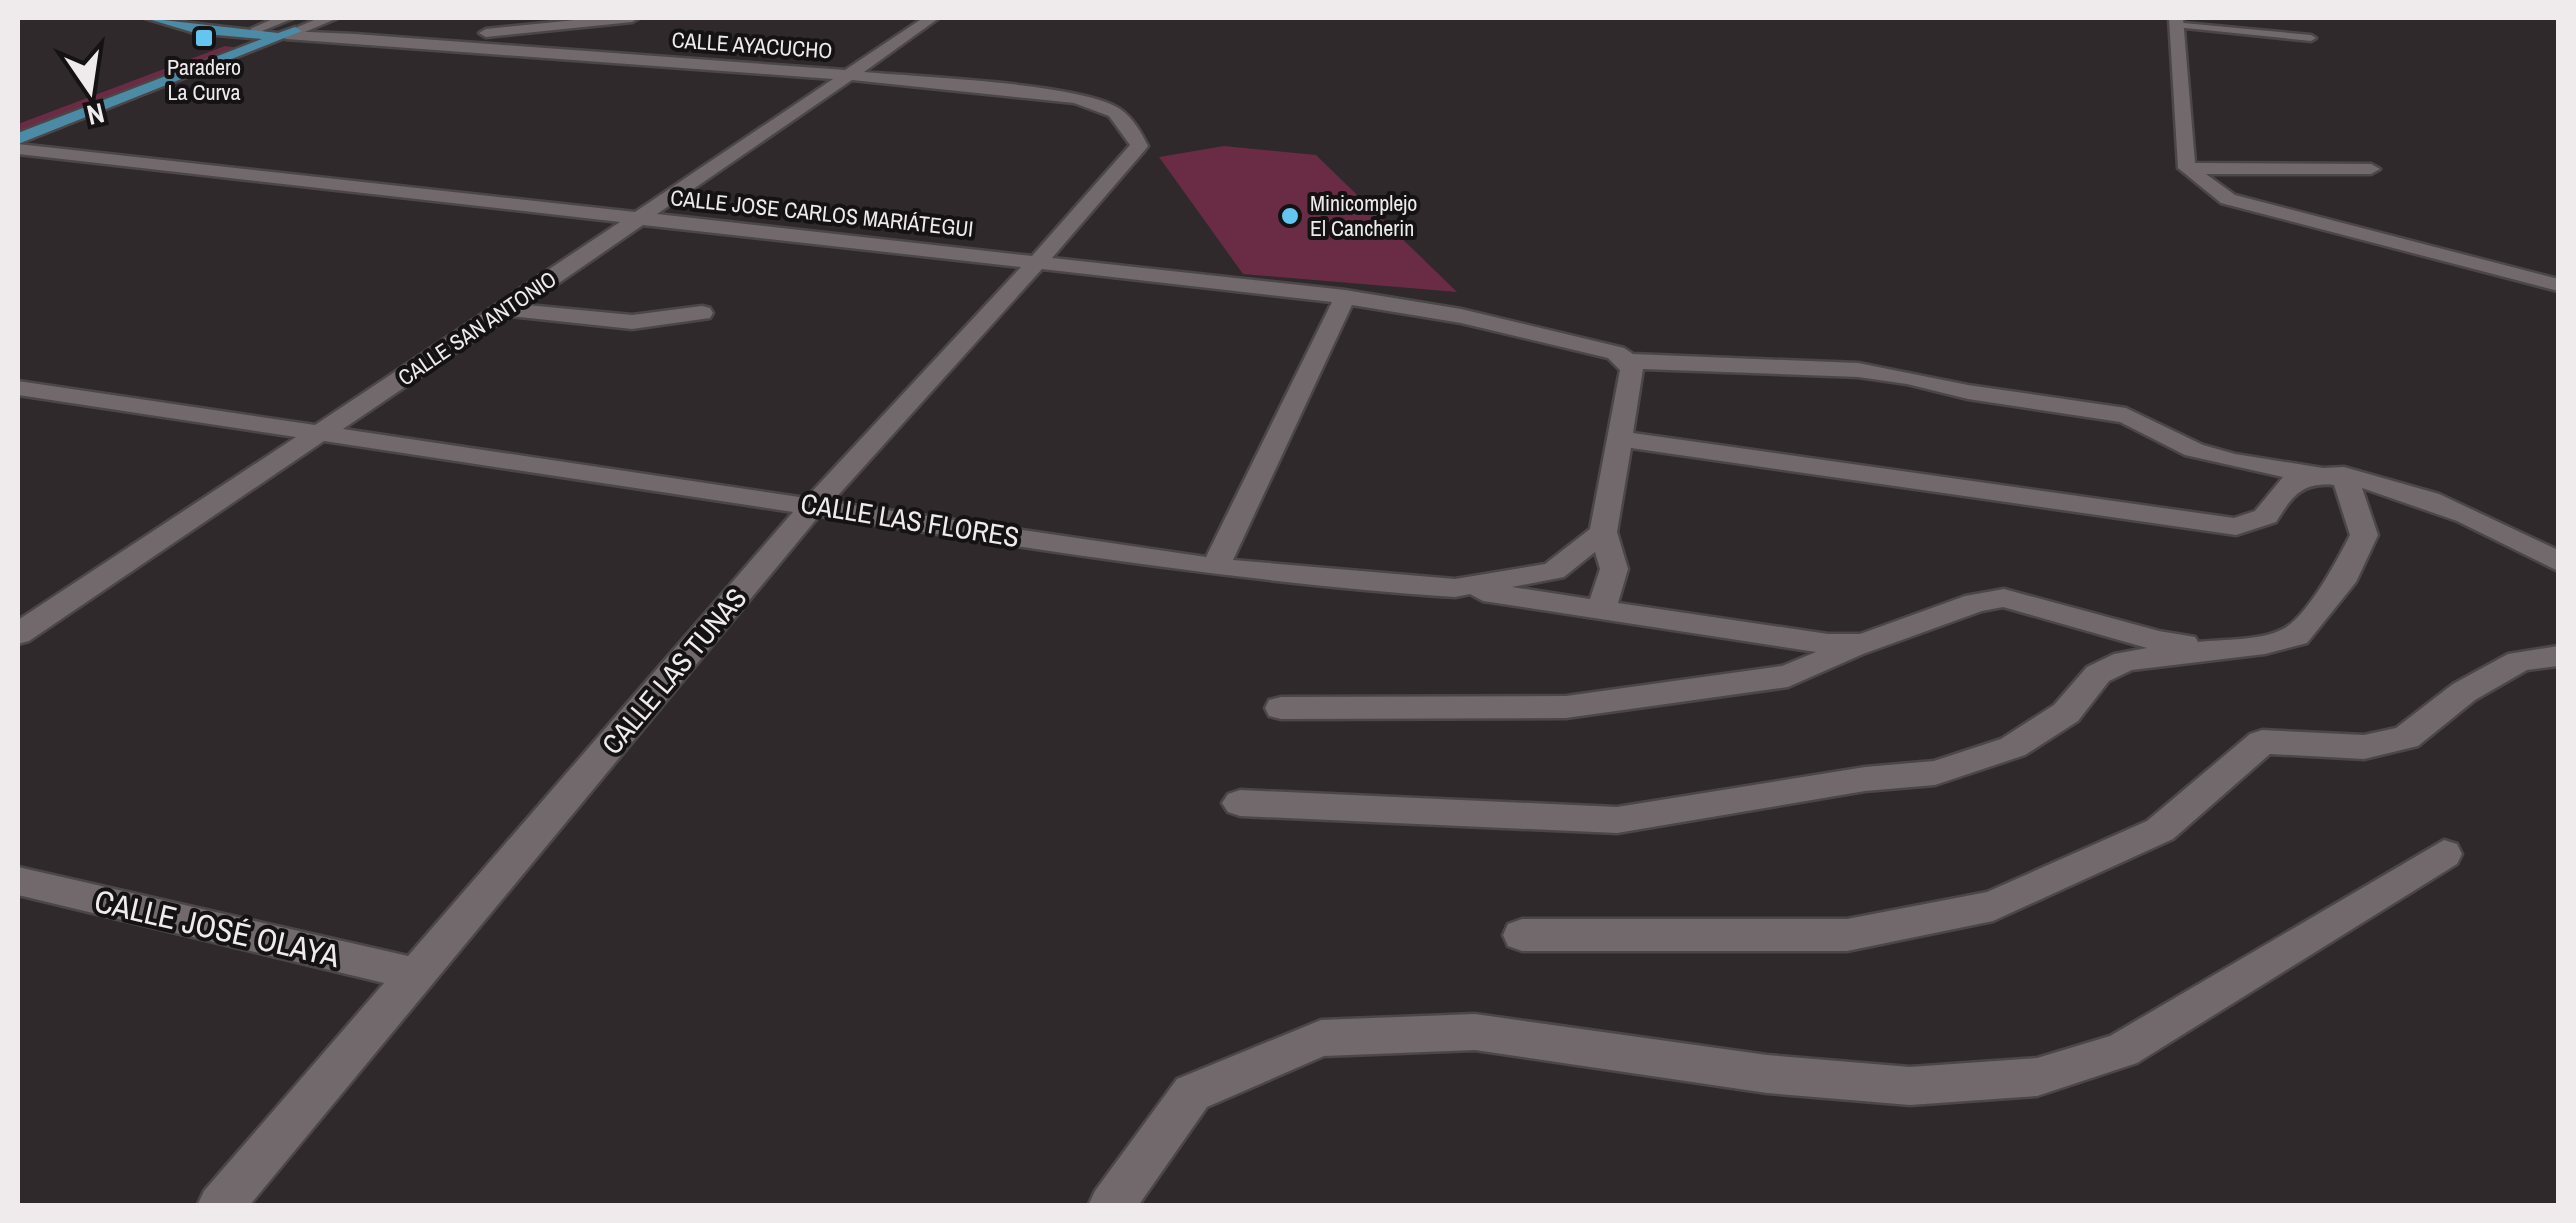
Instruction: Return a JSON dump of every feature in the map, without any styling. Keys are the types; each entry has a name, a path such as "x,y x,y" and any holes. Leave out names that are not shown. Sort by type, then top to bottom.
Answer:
{"main road":[{"path":"152,18 195,29 288,30"},
{"path":"187,18 251,31"},
{"path":"18,140 288,30"},
{"path":"18,120 251,31"}],"street":[{"path":"288,30 331,18"},
{"path":"288,30 339,38 522,31 632,18"},
{"name":"CALLE SAN ANTONIO","path":"18,634 506,310 932,18"},
{"path":"2176,21 2187,168 2216,191 2243,203 2558,285"},
{"path":"493,49 492,44 522,31"},
{"name":"CALLE AYACUCHO","path":"339,38 848,75 1075,98 1107,106 1128,123 1139,146"},
{"name":"CALLE LAS TUNAS","path":"220,1206 814,505 1039,262 1139,146"},
{"name":"CALLE JOSE CARLOS MARIÁTEGUI","path":"18,149 1346,297 1461,316 1622,357 1858,370 1907,377 1968,392 2126,416 2194,450 2232,461 2397,488 2480,522 2558,562"},
{"path":"2187,168 2371,168"},
{"path":"1216,567 1346,297"},
{"path":"506,310 632,322 702,313"},
{"path":"1601,609 1614,570 1603,532 1632,370 1622,357"},
{"name":"CALLE LAS FLORES","path":"18,388 1216,567 1455,588 1554,571 1603,532"},
{"path":"1240,804 1616,820 1935,772 2013,747 2066,712 2098,674 2125,661 2296,636 2341,582 2364,535 2331,475 2292,482 2276,496 2266,516 2236,528 1620,439"},
{"path":"1455,588 1828,644 1863,644"},
{"path":"1281,708 1566,707 1788,676 1976,603 2004,598 2158,641 2226,649"},
{"path":"1522,935 1848,935 1993,906 2160,830 2262,742 2364,747 2406,738 2464,692 2520,661 2558,656"},
{"path":"1111,1206 1192,1092 1321,1038 1476,1032 1767,1074 1910,1086 2037,1078 2122,1050 2444,854"},
{"name":"CALLE JOSÉ OLAYA","path":"18,881 416,974"}],"lane":[{"path":"2176,21 2312,38"}],"shaded area":[{"path":"225,46 242,48 18,134 18,124"},
{"name":"Minicomplejo El Cancherin","path":"1224,146 1316,155 1457,292 1243,274 1159,157"}],"place":[{"name":"Paradero La Curva","path":"204,38"},
{"name":"Minicomplejo El Cancherin","path":"1290,216"}]}
